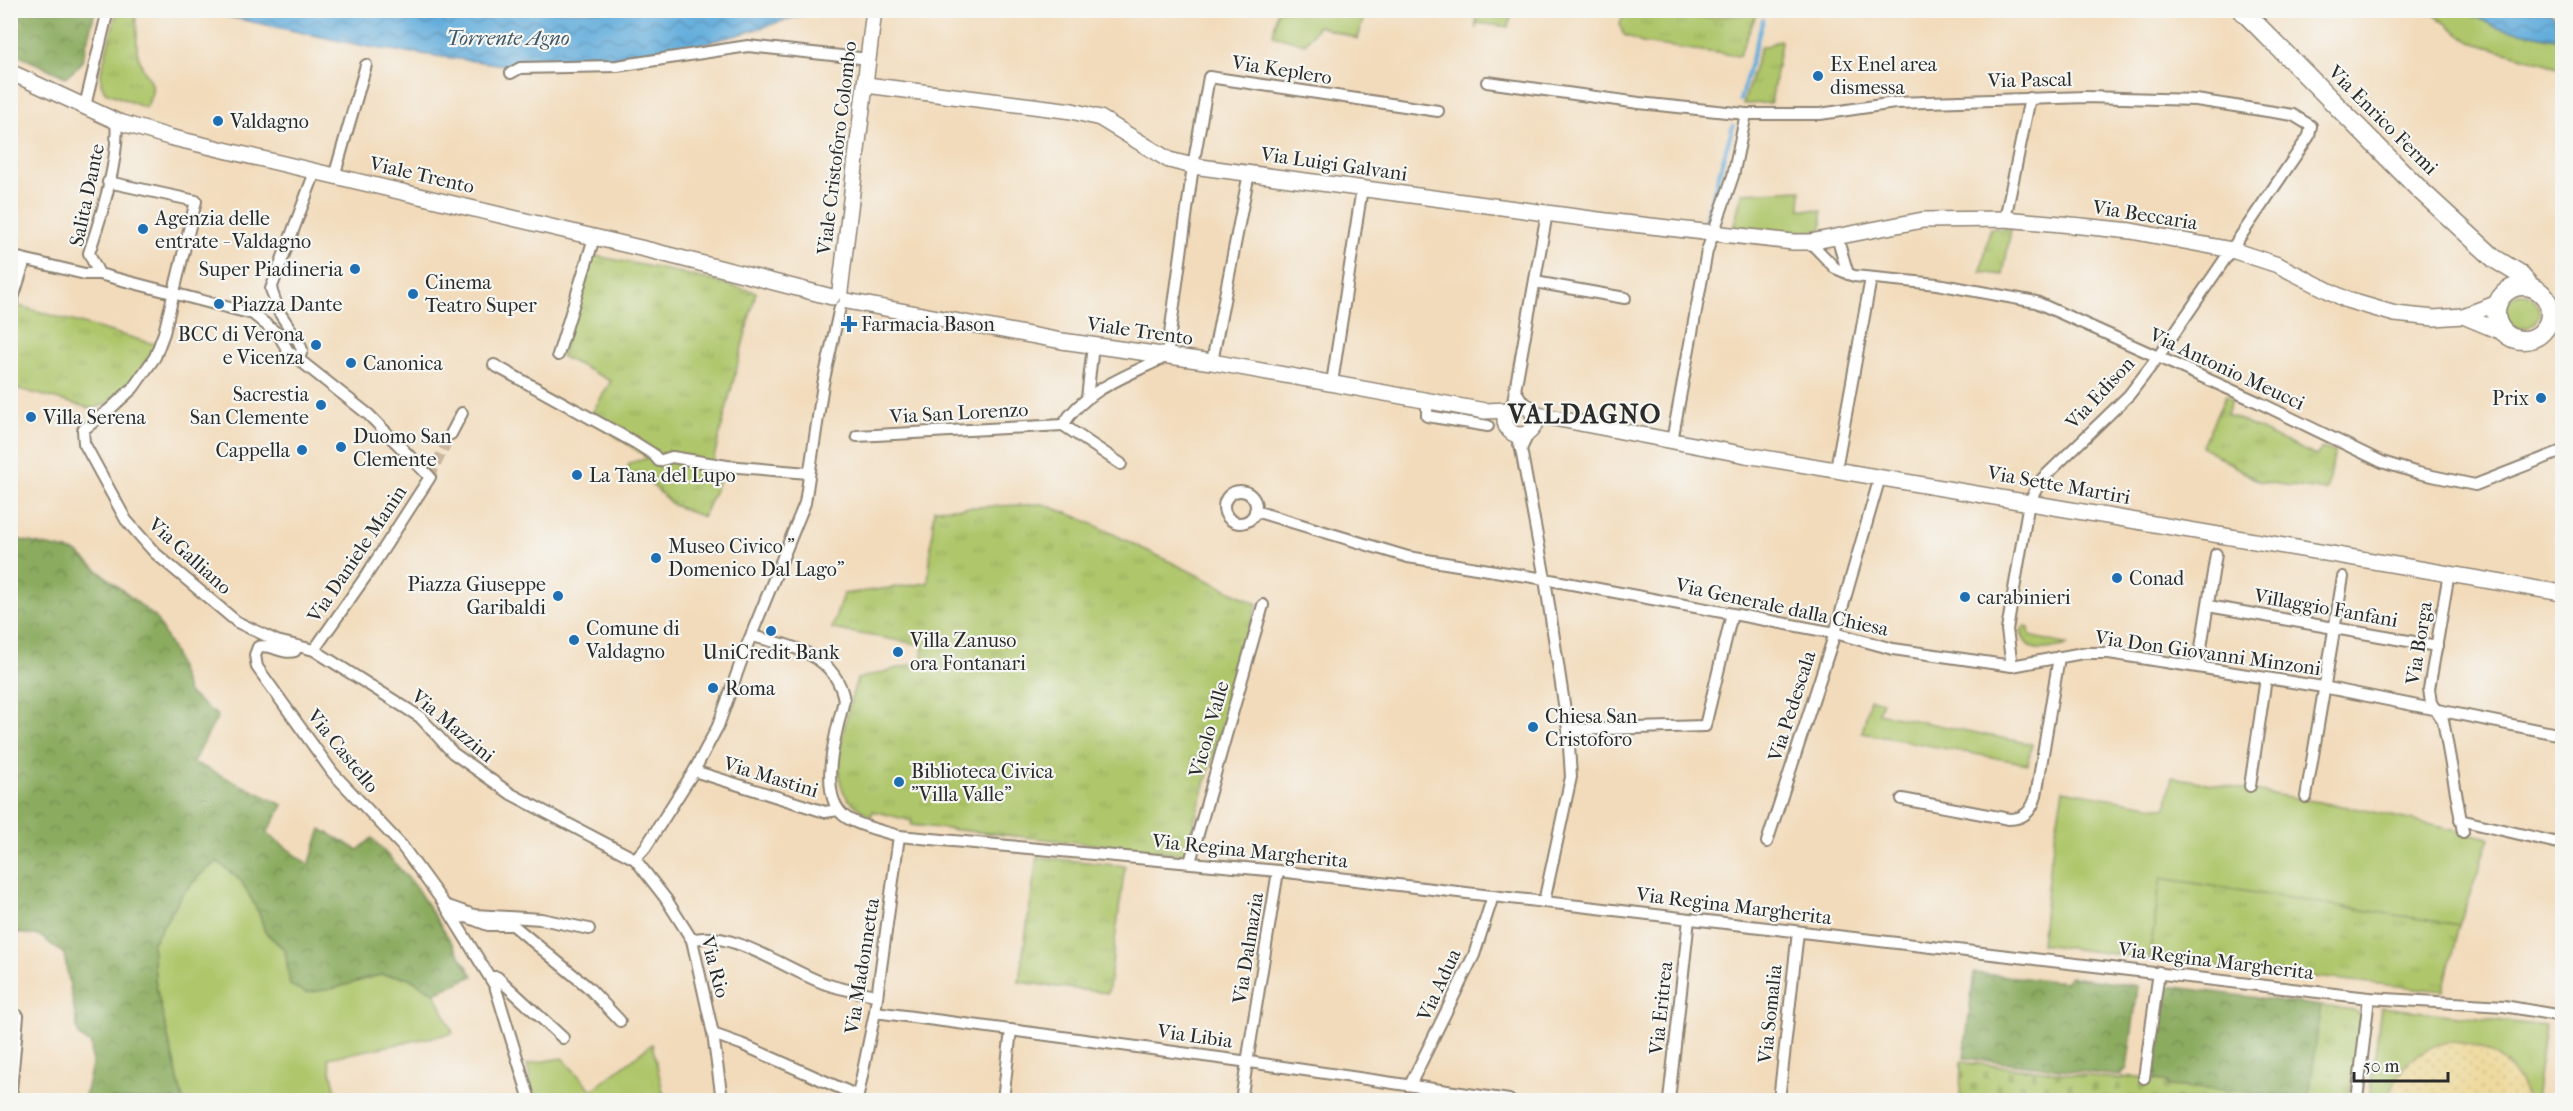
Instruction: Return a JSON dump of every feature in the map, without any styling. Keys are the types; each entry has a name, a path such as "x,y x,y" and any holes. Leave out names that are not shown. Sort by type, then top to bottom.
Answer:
{"main road":[{"name":"Viale Cristoforo Colombo","path":"840,299 874,10"},
{"name":"Via Enrico Fermi","path":"2242,10 2420,190 2495,259 2518,273 2539,293 2562,307"},
{"name":"Viale Trento","path":"10,72 116,121 169,137 840,299 1093,346 1212,362 1332,383 1427,401 1486,419"},
{"name":"Via Luigi Galvani","path":"866,85 1072,111 1100,118 1169,160 1193,166 1715,234 1810,242"},
{"name":"Via Beccaria","path":"1810,242 1923,220 2005,219 2131,231 2232,250 2278,265 2347,300 2396,314 2434,318 2463,316 2500,300"},
{"path":"2495,259 2499,273 2500,300 2497,317 2504,333 2519,340 2528,340 2540,334 2562,329"},
{"path":"2500,300 2516,287 2539,293 2550,316 2548,325 2540,334"},
{"name":"Via Beccaria","path":"2463,316 2504,333"},
{"name":"Via Sette Martiri","path":"1486,419 1549,419 2562,593"}],"street":[{"path":"85,106 108,10"},
{"path":"511,73 520,68 616,66 748,46 869,59"},
{"path":"334,177 366,66"},
{"name":"Via Keplero","path":"1193,166 1209,77 1438,111"},
{"name":"Via Pascal","path":"1487,82 1746,114 1820,114 1895,103 2030,98 2196,100 2293,115 2311,126"},
{"path":"2005,219 2030,98"},
{"path":"1672,441 1707,251 1715,234 1733,176 1746,114"},
{"name":"Salita Dante","path":"99,274 89,253 108,182 117,136 116,121"},
{"name":"Via Edison","path":"2029,502 2042,479 2129,394 2158,357 2309,136 2311,126"},
{"path":"1121,464 1063,425 1074,408 1087,398 1167,356 1193,166"},
{"path":"10,256 85,274 99,274 253,314 279,335 288,351 299,359 302,350 299,342 279,312 271,289 315,172"},
{"path":"1212,362 1250,173"},
{"path":"108,182 196,201 173,294"},
{"path":"1332,383 1362,188"},
{"path":"1544,903 1571,777 1568,730 1545,579 1521,449 1520,420 1515,390 1547,213"},
{"path":"1837,237 1848,274"},
{"path":"558,355 594,238"},
{"name":"Via Antonio Meucci","path":"1810,242 1835,268 1848,274 1937,284 2036,302 2382,462 2418,473 2475,485 2562,451"},
{"path":"10,308 25,260"},
{"path":"1836,469 1871,278"},
{"path":"1535,282 1625,298"},
{"name":"Via Galliano","path":"173,294 164,333 155,357 133,388 83,430 84,443 126,520 155,553 237,622 277,641 314,651"},
{"path":"635,859 645,848 694,771 718,726 805,502 823,384 840,299"},
{"path":"1087,398 1093,346"},
{"name":"Via Daniele Manin","path":"299,359 313,373 369,415 430,477 314,651"},
{"path":"494,365 634,442 653,454 659,461 672,457 727,466 808,473"},
{"path":"451,434 462,413"},
{"name":"Via San Lorenzo","path":"857,436 1063,425"},
{"name":"Via Pedescala","path":"1767,842 1835,633 1880,477"},
{"path":"2012,666 2007,630 2029,502"},
{"name":"Via Generale dalla Chiesa","path":"1255,511 1408,557 1545,579 1835,633 1893,649 2012,666"},
{"path":"2198,666 2216,554"},
{"name":"Via Borga","path":"2449,573 2428,689 2434,708 2443,720 2462,826 2562,844"},
{"path":"2306,797 2343,577"},
{"name":"Vicolo Valle","path":"1190,862 1263,605"},
{"name":"Villaggio Fanfani","path":"2208,606 2437,646"},
{"path":"1568,730 1706,726 1732,614"},
{"path":"752,636 804,651 821,660 828,665 838,682 844,700 831,763 830,782 830,793 838,810"},
{"name":"Via Castello","path":"297,646 295,651 290,652 265,645 258,647 255,655 257,667 333,774 402,846 446,904 495,986 530,1101"},
{"name":"Via Mazzini","path":"314,651 420,717 453,753 511,794 635,859"},
{"name":"Via Don Giovanni Minzoni","path":"2012,666 2103,652 2323,687 2562,735"},
{"path":"1902,799 2009,819 2022,817 2027,813 2032,808 2036,796 2059,657"},
{"path":"2250,786 2266,678"},
{"name":"Via Mastini","path":"694,771 825,812 838,810"},
{"name":"Via Regina Margherita","path":"838,810 854,821 900,836 1278,871 2369,998 2504,1006 2562,1016"},
{"name":"Via Madonnetta","path":"858,1098 875,1012 900,836"},
{"name":"Via Rio","path":"635,859 666,899 692,940 713,1034 722,1101"},
{"name":"Via Dalmazia","path":"1241,1101 1278,871"},
{"name":"Via Adua","path":"1410,1085 1474,955 1493,896"},
{"path":"446,904 474,915 541,919 589,929"},
{"path":"454,918 467,917 488,925 513,925 589,988 620,1021"},
{"name":"Via Eritrea","path":"1669,1101 1689,919"},
{"name":"Via Somalia","path":"1779,1101 1798,932"},
{"path":"692,940 701,937 718,938 828,985 876,995"},
{"path":"2144,1078 2158,972"},
{"name":"Via Castello","path":"490,977 497,977 563,1038"},
{"path":"2357,1101 2369,998"},
{"path":"10,1012 18,1016 11,1090 14,1101"},
{"name":"Via Libia","path":"875,1012 1249,1062 1509,1101"},
{"path":"1003,1101 1011,1030"},
{"path":"713,1034 741,1044 858,1098"}],"green space":[{"path":"11,10 95,11 79,66 66,77 11,52"},
{"path":"1277,10 1365,11 1358,39 1318,26 1305,44 1273,35"},
{"path":"1476,10 1513,11 1508,27 1477,23 1476,29"},
{"path":"117,11 135,16 138,55 152,84 146,108 105,92 101,83 101,72"},
{"path":"2429,11 2463,11 2497,27 2562,40 2562,68 2471,42"},
{"path":"1757,13 1739,56 1642,43 1624,35 1620,24 1623,15 1705,18"},
{"path":"1781,41 1771,103 1743,104 1761,46 1767,46"},
{"path":"1801,190 1800,209 1822,211 1822,229 1807,232 1734,225 1742,193"},
{"path":"1990,228 2011,229 2003,275 1981,272"},
{"path":"591,255 677,272 756,292 711,469 722,474 703,517 673,505 645,478 627,474 629,463 648,458 589,418 611,381 561,356"},
{"path":"2522,294 2534,299 2539,311 2534,323 2522,328 2510,323 2505,311 2510,299"},
{"path":"19,306 158,345 131,382 109,402 93,409 11,387 10,321"},
{"path":"2226,395 2232,400 2227,414 2316,456 2322,448 2335,452 2326,491 2258,481 2202,446"},
{"path":"1043,504 1080,518 1257,604 1185,854 911,825 912,821 873,811 871,817 850,801 844,793 839,777 840,749 857,679 921,662 923,645 832,629 843,594 928,583 934,509"},
{"path":"11,538 76,552 156,618 174,653 188,693 218,716 193,762 283,805 267,833 309,865 321,829 358,850 372,838 415,886 473,976 435,993 407,977 380,975 332,989 306,993 290,985 285,950 265,932 259,913 241,881 218,862 203,872 183,893 152,944 156,987 183,1100 84,1100 92,1065 91,1044 79,1036 64,954 40,936 18,933 11,939"},
{"path":"2025,626 2029,628 2030,636 2068,645 2046,649 2033,648 2028,645 2021,631"},
{"path":"1870,699 1882,701 1878,713 2032,744 2028,764 1862,733"},
{"path":"2172,777 2365,810 2490,838 2459,925 2161,882 2149,959 2041,944 2049,869 2063,790 2166,808"},
{"path":"1037,857 1125,866 1108,993 1019,982"},
{"path":"218,861 241,881 259,913 265,932 285,950 291,985 358,980 380,975 407,977 435,993 453,1033 328,1058 338,1100 183,1100 156,987 152,944 183,893 203,872"},
{"path":"2161,878 2459,925 2443,991 2149,959"},
{"path":"1974,973 2065,982 2070,977 2138,986 2127,1069 2121,1076 1964,1058"},
{"path":"2167,986 2321,1006 2309,1097 2167,1086 2167,1082 2154,1079"},
{"path":"2321,1006 2354,1010 2360,1016 2349,1100 2309,1097"},
{"path":"2381,1007 2545,1026 2535,1100 2369,1100"},
{"path":"652,1044 665,1100 529,1100 531,1085 527,1064 562,1058 592,1090"},
{"path":"1961,1062 2120,1079 2132,1076 2167,1082 2167,1086 2309,1097 2309,1100 1960,1100"}],"sand":[{"path":"2448,1042 2475,1046 2498,1057 2516,1075 2527,1100 2389,1100 2397,1078 2409,1062 2426,1050"}],"water":[{"name":"Torrente Agno","path":"202,11 815,11 741,34 651,57 512,66 368,47"},
{"path":"2463,11 2546,11 2562,21 2562,40 2497,27"}],"waterway":[{"path":"1740,100 1763,20"},
{"path":"1705,221 1733,126"}],"tunnel":[{"path":"430,477 451,434"}],"place":[{"name":"Ex Enel area dismessa","path":"1818,76"},
{"name":"Valdagno","path":"218,121"},
{"name":"Agenzia delle entrate - Valdagno","path":"143,229"},
{"name":"Super Piadineria","path":"355,269"},
{"name":"Cinema Teatro Super","path":"413,294"},
{"name":"Piazza Dante","path":"219,304"},
{"name":"Farmacia Bason","path":"849,324"},
{"name":"BCC di Verona e Vicenza","path":"316,345"},
{"name":"Canonica","path":"351,363"},
{"name":"Prix","path":"2541,398"},
{"name":"Sacrestia San Clemente","path":"321,405"},
{"name":"Villa Serena","path":"31,417"},
{"name":"Duomo San Clemente","path":"341,447"},
{"name":"Cappella","path":"302,450"},
{"name":"La Tana del Lupo","path":"577,475"},
{"name":"Museo Civico \" Domenico Dal Lago\"","path":"656,558"},
{"name":"Conad","path":"2117,578"},
{"name":"Piazza Giuseppe Garibaldi","path":"558,596"},
{"name":"carabinieri","path":"1965,597"},
{"name":"UniCredit Bank","path":"771,631"},
{"name":"Comune di Valdagno","path":"574,640"},
{"name":"Villa Zanuso ora Fontanari","path":"898,652"},
{"name":"Roma","path":"713,688"},
{"name":"Chiesa San Cristoforo","path":"1533,727"},
{"name":"Biblioteca Civica \"Villa Valle\"","path":"899,782"}],"district":[{"name":"VALDAGNO","path":"1585,414"}]}
